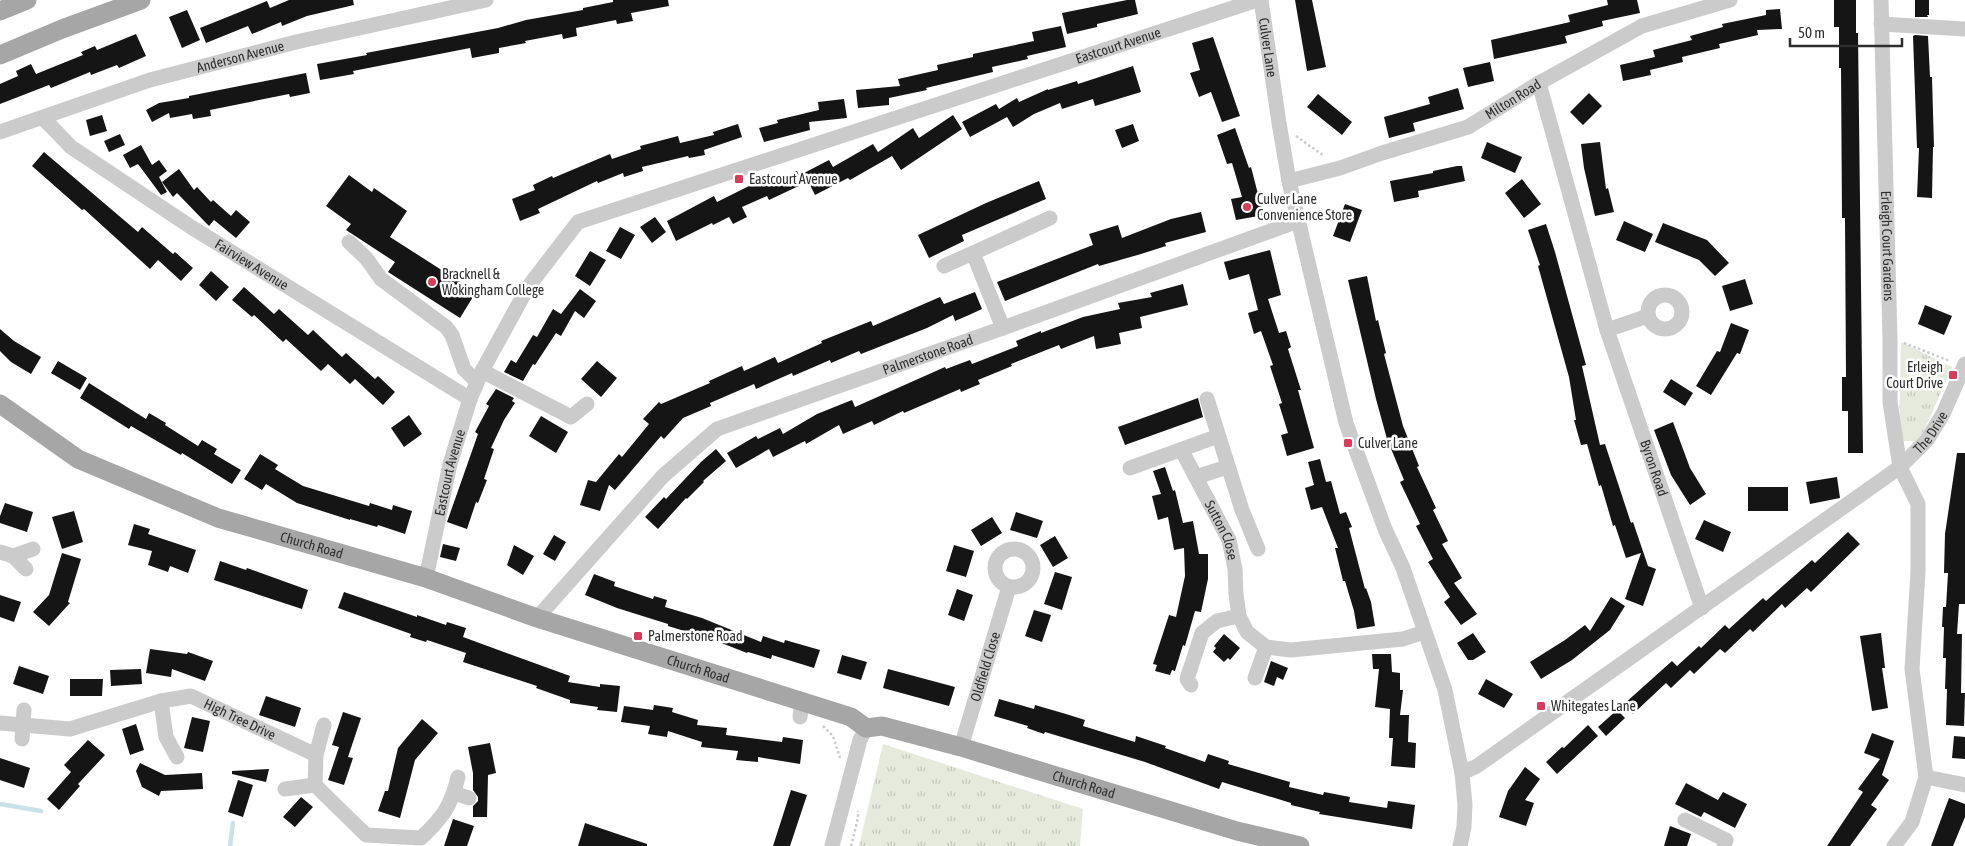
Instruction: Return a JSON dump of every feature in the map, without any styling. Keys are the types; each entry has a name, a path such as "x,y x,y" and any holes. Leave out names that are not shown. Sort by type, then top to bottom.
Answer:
{"main road":[{"path":"0,11 27,0"},
{"path":"0,55 62,29 141,0"},
{"name":"Church Road","path":"0,404 78,459 218,518 426,578 801,709 851,717 866,728 882,726 961,747 1249,840 1300,846"}],"street":[{"name":"Anderson Avenue","path":"0,132 150,80 296,42 486,0"},
{"name":"Eastcourt Avenue","path":"426,578 450,464 470,399 479,377 528,287 578,222 1256,0"},
{"name":"Culver Lane","path":"1261,0 1279,123 1298,221 1346,423 1385,528 1403,568 1445,690 1462,774 1464,827 1460,846"},
{"name":"Milton Road","path":"1290,181 1340,168 1468,127 1539,83 1642,26 1730,0"},
{"name":"Erleigh Court Gardens","path":"1882,0 1890,402 1900,467"},
{"path":"1881,24 1965,29"},
{"name":"Byron Road","path":"1539,83 1607,330 1702,608"},
{"name":"Fairview Avenue","path":"43,118 71,147 191,227 470,399"},
{"path":"944,266 1050,218"},
{"name":"Palmerstone Road","path":"537,618 663,476 717,429 1298,221"},
{"path":"349,242 373,266 381,279 446,327 452,335 464,369 571,417 587,404"},
{"path":"973,253 1003,328"},
{"path":"1607,330 1648,316"},
{"name":"The Drive","path":"1900,467 1928,440 1943,414 1964,365"},
{"path":"1207,399 1227,467 1258,549"},
{"path":"1130,468 1210,440"},
{"name":"Sutton Close","path":"1182,451 1229,540 1235,569 1239,616 1247,632 1266,647"},
{"path":"1196,477 1227,467"},
{"path":"1462,774 1477,766 1900,467 1918,504 1918,572 1912,669 1926,777 1912,822 1894,846"},
{"path":"6,554 34,549"},
{"path":"6,554 26,569"},
{"name":"Oldfield Close","path":"961,747 1009,587"},
{"path":"1191,685 1187,679 1202,633 1217,621 1239,616"},
{"path":"1255,678 1266,647 1291,650 1403,639 1424,632"},
{"name":"High Tree Drive","path":"0,723 70,728 161,701 191,696 316,755"},
{"path":"161,701 166,737 177,757"},
{"path":"324,725 316,755 315,785 366,835 421,838 442,817 454,793 458,778"},
{"path":"832,846 860,740 866,728"},
{"path":"1926,777 1965,785"},
{"path":"285,790 315,785"},
{"path":"454,793 469,798"},
{"path":"1685,820 1726,840 1724,846"}],"path":[{"path":"1279,123 1340,168"},
{"path":"1890,338 1964,365"},
{"path":"801,709 820,723 833,736 837,746"}],"green space":[{"path":"1901,342 1952,367 1923,433 1916,441 1903,441 1899,431"},
{"path":"883,744 1083,809 1080,846 859,846"}],"building":[{"path":"289,0 353,0 354,5 307,16 282,26 281,22 252,34 248,26 206,43 200,28 267,1 270,8"},
{"path":"613,0 668,0 669,6 631,13 633,21 617,24 616,20 576,28 577,36 563,39 562,34 525,41 526,43 499,48 499,53 472,58 470,48 353,71 354,74 320,80 317,64 498,28 526,20 583,10 583,8 613,2"},
{"path":"1135,0 1138,14 1067,34 1062,13"},
{"path":"1295,0 1312,0 1326,67 1307,71"},
{"path":"1607,0 1637,0 1640,13 1602,21 1603,26 1565,36 1567,43 1494,59 1491,40 1570,22 1568,15 1608,5"},
{"path":"1834,0 1856,0 1863,453 1848,453 1848,411 1842,411 1842,377 1846,377 1845,218 1842,218 1839,27 1834,27"},
{"path":"1915,0 1929,0 1928,17 1915,17"},
{"path":"1780,9 1782,29 1757,30 1758,35 1719,44 1720,48 1682,57 1683,62 1650,70 1651,75 1623,81 1620,65 1655,57 1653,50 1692,40 1690,36 1723,27 1722,24 1766,15 1766,10"},
{"path":"187,10 200,40 182,48 169,17"},
{"path":"1061,26 1066,47 1027,56 1028,59 992,67 993,72 889,98 889,105 858,108 856,90 900,86 898,79 938,70 937,65 973,57 973,54 1034,41 1032,32"},
{"path":"136,34 146,56 119,68 117,65 91,75 90,72 51,88 49,85 0,104 0,84 18,76 16,71 31,64 36,74 83,55 81,52 95,46 97,50"},
{"path":"1913,36 1928,36 1930,77 1932,77 1934,147 1932,198 1917,197 1919,148 1917,148"},
{"path":"1213,37 1240,116 1222,122 1211,92 1199,97 1190,73 1200,70 1192,43"},
{"path":"1490,62 1494,81 1468,87 1463,68"},
{"path":"1133,66 1141,92 1095,106 1093,99 1062,109 1060,103 1034,114 1013,127 1007,117 970,137 962,122 996,104 999,109 1017,98 1019,102 1048,89 1077,81 1078,84"},
{"path":"306,73 310,93 290,97 289,94 210,110 211,116 193,119 192,114 170,118 169,113 152,122 146,110 159,103 189,98 189,96"},
{"path":"1458,88 1464,109 1413,123 1415,131 1389,138 1384,117 1430,104 1428,97"},
{"path":"1589,93 1602,106 1583,125 1570,112"},
{"path":"1318,94 1352,122 1342,135 1307,107"},
{"path":"844,99 847,118 809,122 810,130 764,142 759,128 778,123 777,120 819,110 818,102"},
{"path":"102,115 107,131 90,136 86,120"},
{"path":"953,115 962,129 901,170 892,156 850,180 848,178 815,195 804,173 829,160 833,167 873,144 878,152 913,128 919,138"},
{"path":"738,124 742,137 704,150 705,155 689,158 688,156 642,167 643,171 624,177 623,173 598,183 597,181 538,209 540,213 520,221 512,199 535,190 533,185 552,176 553,178 610,154 612,159 641,149 640,146 678,136 680,143 714,135 713,132"},
{"path":"1133,124 1139,141 1122,148 1115,130"},
{"path":"1235,128 1249,168 1251,167 1264,215 1236,220 1231,199 1242,197 1232,163 1227,164 1217,135"},
{"path":"120,134 125,145 109,152 104,141"},
{"path":"1487,142 1522,157 1515,173 1481,158"},
{"path":"1600,142 1606,189 1608,188 1614,212 1595,216 1584,168 1581,144"},
{"path":"141,145 152,165 159,160 167,171 159,177 167,192 161,195 138,164 130,168 123,155"},
{"path":"44,152 138,232 142,227 173,254 175,252 193,268 181,281 158,260 150,269 84,209 82,210 32,166"},
{"path":"1462,166 1465,181 1418,191 1419,197 1394,202 1390,181 1433,173 1433,171"},
{"path":"179,169 194,190 197,187 211,202 213,200 231,216 236,210 250,222 236,238 214,220 209,226 177,193 173,197 162,182"},
{"path":"797,171 803,184 769,200 767,196 742,207 747,217 733,224 729,217 713,225 712,223 676,241 667,221 714,196 717,202 757,182 758,185 777,176 779,180"},
{"path":"349,175 372,192 374,188 407,211 390,237 476,292 460,318 388,272 395,262 346,230 351,224 326,206"},
{"path":"1522,179 1541,204 1524,218 1505,193"},
{"path":"1039,181 1046,199 962,235 964,241 929,258 918,235 986,203"},
{"path":"1345,204 1362,210 1350,242 1333,236"},
{"path":"1201,212 1206,232 1165,243 1166,246 1099,266 1098,264 1005,301 997,282 1093,245 1089,234 1118,225 1122,238 1171,219"},
{"path":"655,217 666,232 652,243 640,227"},
{"path":"1624,221 1653,234 1645,252 1616,240"},
{"path":"1663,223 1707,240 1729,263 1715,276 1699,260 1655,242"},
{"path":"1546,224 1586,365 1582,366 1600,445 1605,444 1631,523 1633,522 1648,566 1656,569 1643,606 1625,599 1641,553 1626,558 1615,525 1613,526 1601,485 1599,486 1587,444 1581,445 1574,420 1576,420 1569,377 1538,266 1540,265 1528,230"},
{"path":"620,227 635,235 621,259 606,251"},
{"path":"1270,250 1281,295 1268,299 1279,333 1286,331 1291,347 1288,349 1301,390 1298,390 1314,448 1287,456 1281,435 1288,433 1279,404 1282,403 1270,366 1273,365 1261,331 1254,334 1248,313 1258,310 1249,274 1229,280 1224,262"},
{"path":"590,251 606,260 590,286 575,276"},
{"path":"211,271 229,287 216,301 199,285"},
{"path":"1367,276 1376,321 1378,320 1386,353 1384,354 1403,426 1419,466 1417,467 1436,508 1433,510 1448,541 1442,544 1462,578 1454,583 1477,614 1461,625 1444,602 1450,597 1428,562 1433,559 1416,526 1420,524 1400,482 1404,480 1387,439 1376,399 1348,280"},
{"path":"1745,279 1753,304 1730,311 1722,286"},
{"path":"1183,284 1188,305 1140,317 1142,328 1119,333 1121,344 1096,349 1094,336 1061,349 1059,345 1011,364 1012,366 978,380 980,384 961,392 960,389 904,413 903,411 874,425 872,421 843,434 839,425 806,444 805,441 773,457 769,449 736,468 727,453 756,436 758,439 780,428 783,434 817,414 852,400 855,407 945,367 946,369 970,360 972,364 1018,346 1016,341 1041,331 1041,333 1083,317 1120,309 1118,303 1152,297 1150,293"},
{"path":"244,287 274,314 279,309 308,335 313,330 342,357 346,353 375,379 378,376 395,392 383,405 355,379 350,384 328,364 321,371 286,339 283,342 254,315 252,317 232,300"},
{"path":"580,289 596,301 584,318 575,311 561,336 556,333 523,381 504,372 511,360 516,363 533,335 537,337 553,309 561,314"},
{"path":"975,292 982,309 955,321 953,315 927,328 861,354 859,351 831,363 830,360 793,376 792,373 756,389 754,384 710,403 711,406 683,418 664,439 661,436 615,490 609,485 600,511 580,505 588,480 596,482 619,454 622,457 649,424 643,419 659,402 661,404 710,383 709,381 742,366 744,371 775,357 778,363 822,343 821,341 871,321 873,326 940,297 944,304"},
{"path":"1925,305 1952,316 1944,335 1918,324"},
{"path":"1731,323 1749,330 1740,354 1737,353 1711,395 1696,386 1717,351 1720,352"},
{"path":"0,329 14,341 41,357 31,374 11,362 0,351"},
{"path":"58,361 87,378 80,390 51,373"},
{"path":"597,361 617,378 601,397 581,379"},
{"path":"1671,379 1693,393 1685,406 1663,392"},
{"path":"89,383 146,419 149,413 198,446 202,440 217,449 214,454 241,470 232,484 182,453 181,455 131,426 129,429 80,398"},
{"path":"496,389 514,398 512,401 515,403 504,420 491,448 494,449 484,479 487,480 478,503 476,502 467,529 447,522 478,434 475,432 489,406 486,404"},
{"path":"1198,398 1203,417 1125,445 1118,427"},
{"path":"409,415 422,434 404,447 391,428"},
{"path":"541,416 568,432 556,453 529,436"},
{"path":"1673,422 1690,468 1706,494 1690,505 1671,475 1654,430"},
{"path":"716,449 726,461 686,498 658,529 645,517 664,497 666,499"},
{"path":"1957,453 1965,453 1965,604 1959,604 1957,634 1962,634 1961,693 1965,693 1964,726 1946,725 1946,658 1943,658 1944,627 1942,627 1943,607 1946,607 1948,573 1944,573 1945,534"},
{"path":"260,454 278,465 275,469 303,486 369,506 370,503 392,510 393,505 412,511 405,534 378,525 377,527 350,520 297,503 266,484 262,490 244,479"},
{"path":"1320,459 1326,482 1331,481 1340,514 1346,512 1352,527 1349,528 1365,589 1371,602 1375,626 1357,629 1354,611 1345,581 1343,581 1335,548 1338,548 1322,507 1311,510 1305,488 1314,485 1308,462"},
{"path":"1165,467 1173,491 1175,490 1183,523 1193,521 1199,554 1208,554 1208,579 1201,612 1195,611 1185,646 1183,645 1175,671 1172,670 1170,675 1155,671 1157,665 1153,664 1169,615 1176,617 1185,576 1184,548 1174,550 1168,517 1158,520 1152,496 1161,494 1153,471"},
{"path":"1837,477 1840,498 1810,504 1806,482"},
{"path":"1748,487 1788,487 1788,511 1748,511"},
{"path":"5,503 33,512 27,532 0,523 0,516"},
{"path":"74,511 83,542 62,549 52,517"},
{"path":"1016,512 1043,521 1037,538 1010,530"},
{"path":"992,517 1002,533 981,546 971,530"},
{"path":"1704,520 1731,532 1723,552 1695,539"},
{"path":"134,524 150,529 148,534 196,550 188,573 170,566 168,572 148,565 152,551 128,545"},
{"path":"1848,532 1860,544 1811,592 1807,588 1785,608 1782,604 1753,632 1750,629 1725,653 1720,649 1694,674 1690,670 1671,688 1666,683 1633,714 1624,704 1672,661 1677,666 1699,646 1701,648 1725,625 1729,629 1763,598 1766,601 1812,560 1815,563"},
{"path":"554,535 566,542 555,561 543,554"},
{"path":"1055,536 1068,558 1053,567 1040,545"},
{"path":"443,544 460,548 456,561 440,557"},
{"path":"514,545 534,556 523,575 507,565"},
{"path":"954,545 974,551 966,577 946,571"},
{"path":"62,553 81,559 68,602 70,603 49,626 33,612 49,595"},
{"path":"220,561 246,570 247,568 308,590 302,609 214,580"},
{"path":"1055,572 1072,577 1062,610 1044,604"},
{"path":"594,574 615,582 614,586 653,599 654,596 667,600 665,607 702,618 761,642 763,636 784,643 785,640 820,650 814,668 772,655 771,659 747,653 585,595"},
{"path":"957,589 973,595 964,621 948,615"},
{"path":"344,592 417,617 417,615 446,625 447,622 466,628 463,637 570,676 568,682 600,687 600,684 620,686 617,712 597,710 598,707 570,703 570,700 536,688 537,686 463,662 466,653 427,640 426,642 410,637 411,634 338,608"},
{"path":"0,595 21,602 14,622 0,617"},
{"path":"1611,597 1625,606 1610,630 1572,660 1541,679 1530,662 1585,625 1590,631"},
{"path":"1034,610 1051,615 1042,642 1025,636"},
{"path":"1473,633 1486,652 1473,660 1468,660 1457,643"},
{"path":"1881,633 1885,668 1882,668 1888,708 1872,711 1860,636"},
{"path":"1224,634 1240,648 1230,660 1228,658 1224,662 1213,652 1216,648 1214,646"},
{"path":"150,649 187,654 188,652 213,661 205,681 172,669 171,677 146,673"},
{"path":"1372,654 1391,654 1392,672 1400,673 1400,690 1403,690 1400,715 1409,715 1408,742 1416,743 1415,768 1391,766 1393,738 1389,738 1390,709 1375,707 1379,669 1373,669"},
{"path":"842,655 867,662 861,680 837,673"},
{"path":"1271,661 1288,668 1283,680 1277,677 1274,686 1264,682"},
{"path":"19,666 49,676 43,694 13,684"},
{"path":"141,669 142,684 111,686 110,670"},
{"path":"888,669 955,687 949,706 883,688"},
{"path":"70,679 103,679 102,696 70,696"},
{"path":"1486,679 1513,694 1504,708 1478,694"},
{"path":"266,696 301,708 295,727 259,715"},
{"path":"999,699 1034,709 1035,705 1066,714 1085,720 1083,726 1135,742 1136,736 1205,762 1208,754 1229,761 1228,764 1290,782 1289,787 1323,795 1324,792 1350,797 1349,802 1387,808 1388,801 1415,805 1412,829 1319,814 1320,812 1291,805 1291,803 1222,782 1219,789 1145,762 1045,732 1044,734 1027,728 1028,726 994,716"},
{"path":"654,705 673,708 672,712 698,720 697,725 727,728 726,735 782,742 783,737 803,740 800,764 758,757 758,762 736,760 738,751 701,747 702,742 668,731 667,737 648,734 650,726 621,722 624,706 653,710"},
{"path":"1617,710 1625,718 1606,736 1598,727"},
{"path":"343,712 361,718 348,757 353,758 344,785 328,780 339,747 332,745"},
{"path":"192,717 210,721 203,752 184,748"},
{"path":"422,719 438,733 415,760 400,818 378,811 385,791 388,791 398,748"},
{"path":"136,724 144,750 130,755 122,729"},
{"path":"1588,725 1598,736 1557,774 1546,762"},
{"path":"1872,733 1894,741 1882,775 1889,780 1871,805 1877,809 1850,846 1827,846 1863,792 1858,789 1880,759 1864,753"},
{"path":"1954,736 1965,737 1965,759 1952,758"},
{"path":"88,740 105,755 78,784 80,786 59,810 47,799 71,772 64,765"},
{"path":"490,743 496,773 488,775 487,817 473,817 473,806 478,801 478,797 473,790 473,773 468,747"},
{"path":"0,758 30,768 24,788 0,780"},
{"path":"140,763 165,775 202,773 203,789 161,791 159,796 142,787 136,771"},
{"path":"1525,767 1540,779 1525,800 1534,803 1526,826 1499,817 1508,791"},
{"path":"269,769 266,782 232,774 232,771"},
{"path":"238,780 253,785 243,817 228,812"},
{"path":"1686,783 1718,800 1723,792 1747,804 1735,828 1704,812 1701,817 1675,804"},
{"path":"791,790 807,795 790,846 773,846"},
{"path":"301,797 313,807 295,827 283,817"},
{"path":"1949,798 1965,804 1965,817 1953,846 1931,846"},
{"path":"453,819 474,826 467,846 444,846"},
{"path":"585,823 647,844 647,846 578,846"},
{"path":"1670,826 1691,834 1687,846 1664,846"}],"waterway":[{"path":"0,804 41,811"},
{"path":"230,846 233,823"}],"place":[{"name":"Eastcourt Avenue","path":"739,179"},
{"name":"Culver Lane Convenience Store","path":"1247,207"},
{"name":"Bracknell & Wokingham College","path":"432,282"},
{"name":"Erleigh Court Drive","path":"1953,375"},
{"name":"Culver Lane","path":"1348,443"},
{"name":"Palmerstone Road","path":"638,636"},
{"name":"Whitegates Lane","path":"1541,706"}]}
